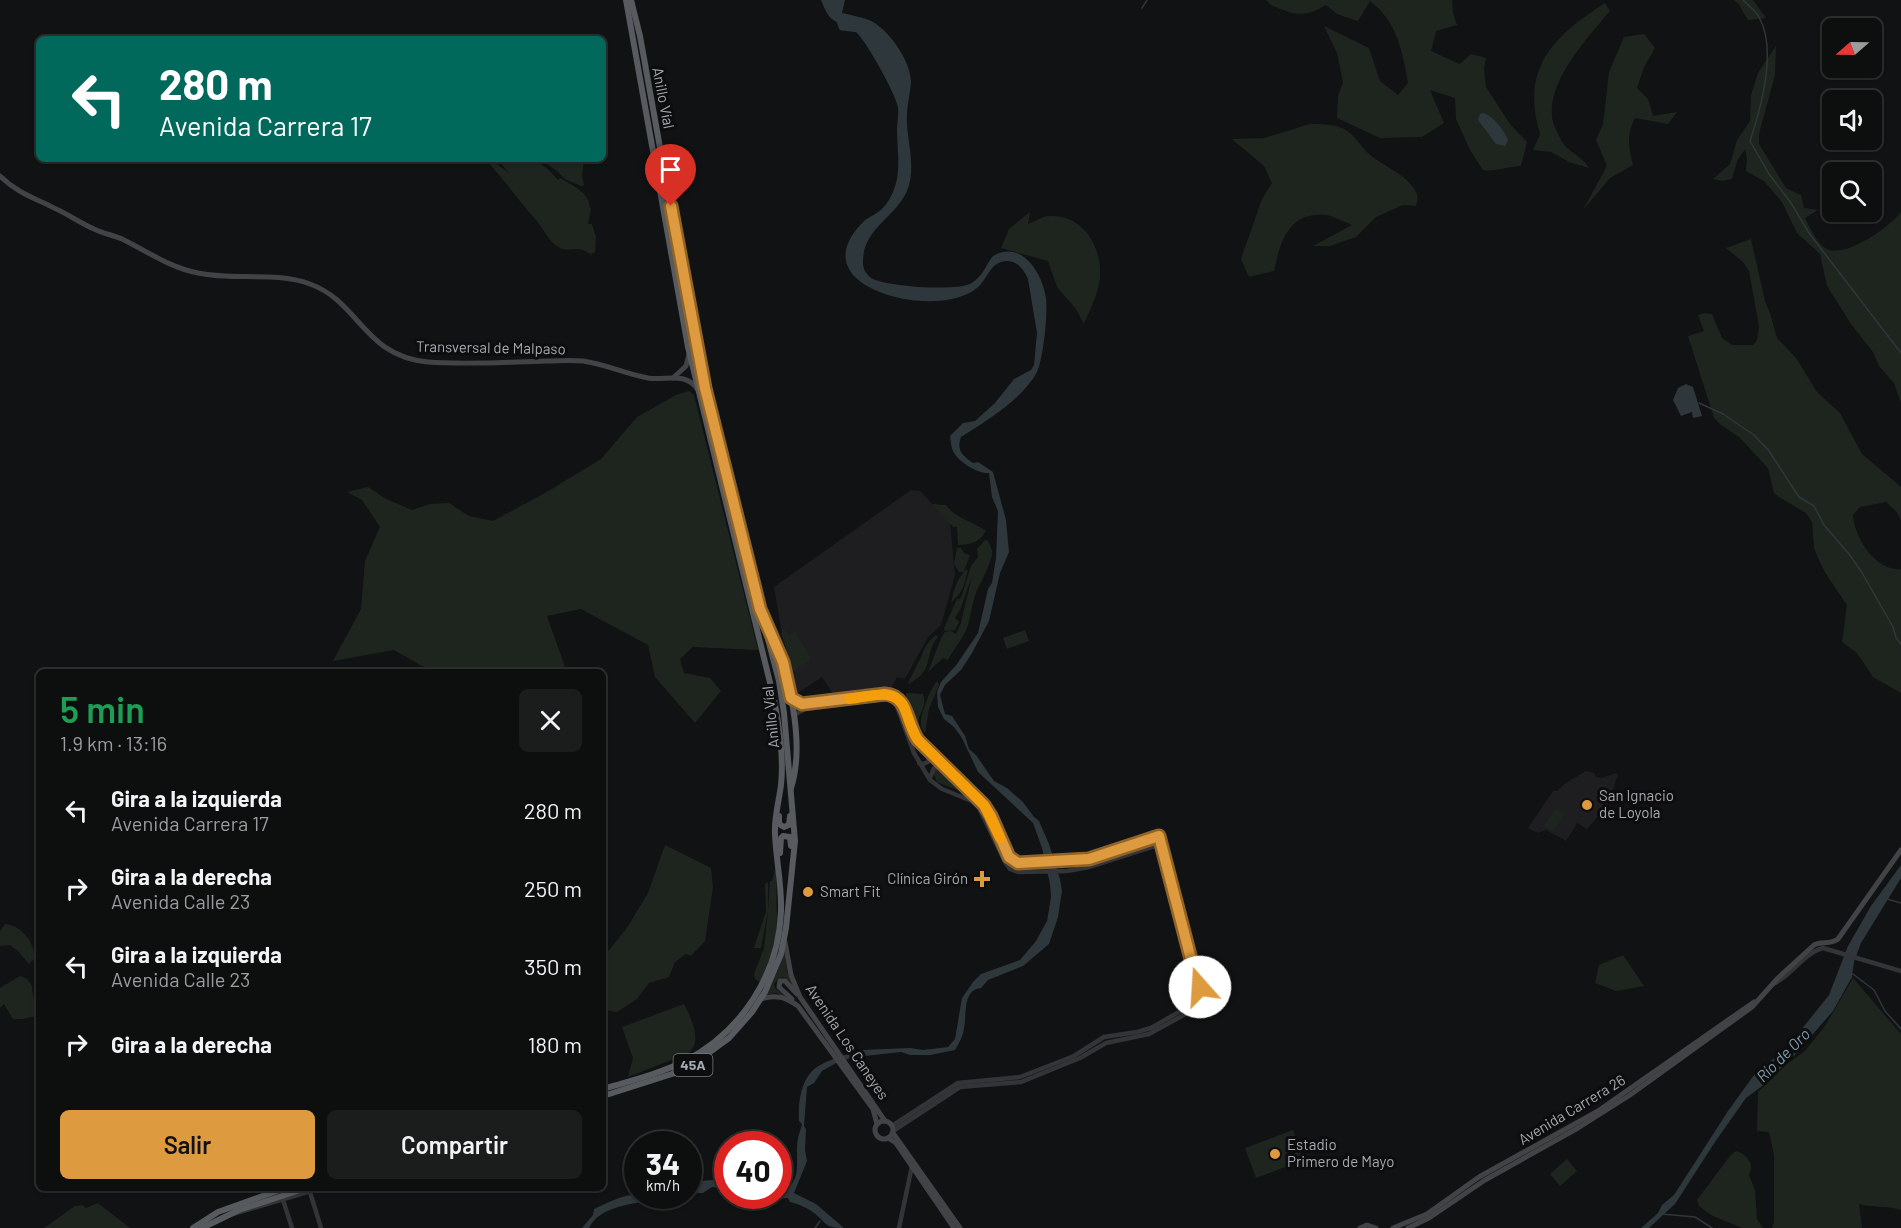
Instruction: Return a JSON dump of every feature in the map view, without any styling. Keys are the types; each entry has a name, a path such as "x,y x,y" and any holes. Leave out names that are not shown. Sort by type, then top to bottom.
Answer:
{"highway":[{"name":"Anillo Víal","path":"606,1088 688,1059 718,1039 750,1005 766,978 779,936 782,910 775,831 781,784 781,757 774,699 688,347 627,0"},
{"name":"Anillo Víal","path":"606,1095 672,1074 699,1061 735,1031 761,999 777,966 784,940 795,830 782,697 695,343 640,36 631,0"},
{"path":"760,609 776,644 791,698 797,758 790,795 790,823 788,826 784,827 779,824 778,798"},
{"path":"780,871 781,838 786,835 791,840 792,871"},
{"path":"193,1228 218,1212 272,1191"},
{"path":"202,1228 227,1215 305,1191"}],"main road":[{"name":"Transversal de Malpaso","path":"0,176 18,192 53,207 95,230 114,236 187,271 211,275 290,279 317,287 335,298 378,342 402,357 436,362 583,361 648,378 687,379 698,391"},
{"path":"672,378 686,366 688,347"},
{"name":"Avenida Carrera 26","path":"1393,1228 1427,1214 1479,1177 1588,1117 1756,1001 1814,945 1832,943 1838,939 1901,850"},
{"name":"Avenida Los Caneyes","path":"784,940 791,975 800,997 885,1121"},
{"path":"798,1006 779,987 778,982 785,981 800,997"},
{"name":"Avenida Los Caneyes","path":"761,999 779,996 798,1006 837,1054"},
{"name":"Avenida Carrera 26","path":"1408,1228 1429,1218 1485,1180 1589,1122 1620,1102 1752,1007 1756,1001"},
{"name":"Avenida Los Caneyes","path":"849,1071 873,1109 877,1125"},
{"path":"954,1228 896,1143 877,1135 875,1130 877,1125 885,1121 893,1130 960,1228"},
{"path":"888,1138 893,1130"},
{"path":"1360,1228 1367,1225 1377,1228"}],"street":[{"path":"791,698 798,703 805,704 885,694 894,696 903,705 914,734 929,753 984,805 1009,857 1014,862 1025,864 1065,862 1104,855 1159,836 1193,967 1201,987 1209,998"},
{"path":"793,717 798,711 805,709 888,700 896,704 907,737 930,780 949,792 976,804 983,813 1008,867 1014,871 1025,873 1065,871 1098,865 1161,844"},
{"path":"919,763 928,762 929,753"},
{"path":"930,780 932,770 943,765"},
{"path":"1772,985 1785,977 1814,951 1823,948 1901,971"},
{"path":"1193,967 1206,974"},
{"path":"1212,971 1221,973 1227,984 1223,994 1218,998 1209,998 1149,1034 1106,1042 1080,1058 1021,1082 960,1087 893,1130 958,1083 1020,1077 1074,1056 1104,1037 1151,1028 1191,1005 1206,974 1212,971"},
{"path":"1197,1007 1204,1006 1211,1010"},
{"path":"899,1228 912,1166"},
{"path":"227,1215 283,1200 306,1191"},
{"path":"308,1191 321,1228"},
{"path":"283,1200 292,1228"}],"shaded area":[{"path":"1266,0 1452,0 1457,25 1436,31 1431,51 1460,64 1471,54 1486,58 1484,69 1486,87 1510,124 1527,142 1521,166 1483,170 1470,150 1456,119 1455,98 1430,90 1444,123 1422,137 1380,138 1337,118 1338,96 1343,82 1337,53 1324,26 1369,48 1380,81 1398,95 1408,83 1401,49 1387,18 1370,1 1358,21 1337,14 1326,5 1315,11 1300,14 1273,6"},
{"path":"1733,0 1753,0 1766,18 1748,20 1738,3"},
{"path":"1605,3 1610,11 1571,60 1556,88 1552,102 1552,119 1562,142 1589,168 1569,162 1551,152 1533,150 1540,134 1534,91 1538,73 1556,42 1586,15"},
{"path":"1644,34 1655,48 1644,67 1637,88 1648,99 1653,116 1677,112 1668,124 1635,118 1629,136 1633,165 1610,178 1583,210 1607,166 1596,140 1603,124 1609,72 1624,37"},
{"path":"1776,46 1775,75 1759,134 1759,144 1786,188 1801,195 1804,208 1818,210 1805,218 1817,240 1827,249 1835,251 1845,249 1878,233 1901,212 1901,403 1894,383 1879,366 1873,352 1851,324 1827,286 1820,254 1797,233 1782,202 1764,181 1746,171 1745,149 1737,161 1732,179 1723,181 1713,179 1730,164 1737,140 1750,121 1751,95 1758,73"},
{"path":"1310,124 1334,126 1349,132 1366,151 1412,185 1418,199 1416,206 1403,205 1376,217 1356,237 1330,246 1313,246 1352,225 1325,215 1303,218 1295,223 1283,239 1274,271 1249,277 1241,259 1262,199 1272,183 1264,166 1232,139 1264,138"},
{"path":"488,162 494,162 509,173 500,162 538,162 558,180 560,178 579,190 586,196 591,209 588,224 592,224 596,237 595,252 591,254 580,249 566,250 556,246"},
{"path":"545,162 584,162 582,176 584,185 581,186 565,179"},
{"path":"1030,212 1028,224 1047,216 1072,220 1088,234 1093,243 1098,254 1100,276 1094,301 1084,324 1076,309 1057,287 1048,261 1001,248 1009,229"},
{"path":"1751,239 1765,301 1777,338 1796,358 1817,392 1840,413 1862,454 1901,487 1901,521 1897,512 1886,502 1860,507 1853,515 1854,524 1862,543 1875,559 1883,565 1901,569 1901,693 1873,677 1857,653 1842,642 1847,605 1819,560 1814,548 1812,522 1806,513 1774,493 1768,468 1739,437 1714,418 1688,336 1704,331 1698,315 1704,313 1712,314 1722,338 1732,345 1753,345 1757,340 1759,326 1749,271 1743,262 1726,248"},
{"path":"689,391 694,395 758,650 693,647 680,659 684,673 710,678 721,691 695,723 655,677 648,645 581,609 547,616 566,669 435,669 422,666 394,650 333,661 361,609 365,561 380,527 362,500 347,492 368,487 386,499 412,510 430,504 449,503 469,516 493,521 601,459 637,417 676,395"},
{"path":"911,490 920,491 950,523 955,575 941,625 928,637 905,679 897,677 890,690 835,697 822,677 793,696 787,670 793,661 782,634 774,587"},
{"path":"932,504 946,505 959,516 986,531 974,542 958,545 957,527 953,527"},
{"path":"985,540 990,544 992,555 976,594 963,637 948,660 943,658 928,672 942,636 945,632 951,631 956,634 961,623 972,576 955,618 959,622 955,630 945,631 944,628 957,599 961,598 971,566 978,557 977,549"},
{"path":"957,548 961,548 964,553 970,555 964,571 968,569 963,586 951,604 957,583 964,572 959,572 954,564"},
{"path":"784,629 789,636 795,632 810,657 810,660 794,671 786,666 790,659 781,634"},
{"path":"1025,630 1029,641 1007,649 1003,638"},
{"path":"936,635 938,637 931,650 926,668 917,679 908,684 926,646"},
{"path":"937,681 939,685 929,709 925,733 921,727 922,714"},
{"path":"907,693 923,694 924,707 919,727 930,746 928,748 916,731 908,712 904,699"},
{"path":"938,768 971,796 937,782 933,772"},
{"path":"1586,771 1602,778 1616,773 1618,775 1608,804 1587,829 1577,823 1566,841 1546,830 1538,833 1528,828 1553,791 1557,791"},
{"path":"1556,809 1565,814 1553,832 1544,825"},
{"path":"665,845 711,868 713,887 705,941 691,956 686,954 675,962 669,977 649,983 637,999 617,1012 606,1010 606,954 627,928 648,893"},
{"path":"776,866 777,930 767,969 760,982 755,979 754,974 764,948 770,881 772,881"},
{"path":"768,882 768,910 761,948 754,948 766,911 765,884"},
{"path":"5,924 22,931 30,941 34,959 29,964 10,945 0,946 0,931"},
{"path":"784,950 787,971 795,991 784,977 778,979 774,984 775,988 786,997 776,993 767,995 780,965"},
{"path":"1623,955 1644,986 1616,991 1595,983 1599,965"},
{"path":"20,976 27,979 32,986 36,1016 13,1019 4,1004 0,1008 0,988"},
{"path":"1853,978 1901,1034 1901,1210 1859,1204 1862,1228 1772,1228 1774,1222 1774,1155 1769,1132 1757,1131 1758,1092 1787,1064 1805,1051 1825,1026"},
{"path":"684,1004 694,1030 693,1048 689,1053 628,1077 633,1058 622,1027"},
{"name":"Estadio Primero de Mayo","path":"1293,1130 1304,1160 1256,1178 1245,1148"},
{"path":"1736,1151 1747,1157 1750,1164 1749,1175 1755,1190 1757,1219 1763,1228 1742,1228 1711,1215 1699,1206 1697,1200"},
{"path":"1567,1159 1577,1171 1560,1186 1550,1174"},
{"path":"98,1203 130,1228 44,1228 75,1206 82,1205 86,1208"}],"water":[{"path":"821,0 845,0 842,13 869,20 884,30 903,55 910,74 907,118 910,183 902,200 873,232 868,241 863,263 866,273 879,281 905,286 936,288 962,286 978,278 993,256 1003,252 1013,252 1022,256 1036,270 1044,289 1046,326 1037,372 1013,401 961,437 959,446 966,458 973,463 978,462 993,472 1006,520 1009,552 1000,573 989,621 961,670 945,685 940,695 945,714 952,716 965,736 969,749 976,755 994,781 1007,788 1023,802 1039,821 1049,844 1062,891 1058,917 1049,944 1023,966 988,980 981,988 971,993 966,1004 963,1034 955,1050 930,1055 910,1055 901,1052 855,1057 838,1062 822,1071 814,1083 807,1087 804,1126 807,1161 794,1193 816,1204 844,1228 829,1226 812,1211 792,1203 792,1183 797,1170 797,1146 802,1124 799,1121 800,1102 802,1088 808,1076 825,1062 851,1053 856,1055 862,1050 910,1048 923,1050 948,1047 955,1039 962,998 981,974 1020,960 1036,941 1047,921 1051,897 1042,848 1033,823 978,772 962,738 944,719 938,707 937,692 941,682 957,664 978,633 988,589 992,583 996,558 998,511 992,497 989,473 974,469 959,459 952,449 950,436 963,423 975,421 995,403 1014,379 1031,370 1034,365 1037,333 1028,279 1018,265 1010,261 1001,262 994,266 977,288 964,295 932,301 896,297 880,292 865,285 854,276 846,262 845,254 849,240 864,221 886,204 896,181 898,107 886,80 861,38 853,30 832,19"},
{"path":"1483,113 1494,120 1504,132 1508,140 1505,146 1496,144 1478,120 1480,114"},
{"path":"1686,384 1693,387 1702,416 1693,418 1692,412 1681,416 1673,400 1678,388"},
{"name":"Río de Oro","path":"1901,865 1901,878 1861,943 1854,962 1852,977 1833,1011 1793,1057 1746,1098 1675,1204 1649,1228 1641,1228 1674,1195 1728,1111 1757,1071 1785,1050 1829,995 1848,946 1871,906"},
{"path":"714,1180 714,1187 702,1193 702,1181"},
{"path":"624,1197 624,1206 601,1215 589,1228 582,1228 593,1215 594,1209"}],"waterway":[{"path":"838,0 836,8 842,27 859,29"},
{"path":"1142,8 1147,0"},
{"path":"1743,0 1759,17 1767,45 1762,96 1750,141 1769,174 1791,203 1809,233 1901,353"},
{"path":"1699,403 1723,414 1754,435 1769,451 1799,497 1814,506 1824,525 1861,571 1901,644"},
{"path":"1887,899 1901,903"},
{"path":"1853,974 1874,990 1885,1011 1901,1029"},
{"path":"1662,1214 1695,1217 1712,1228"},
{"path":"815,1228 820,1221"}],"slow traffic":[{"path":"849,699 885,694 900,700 910,728 918,740 984,805 1000,838"}],"place":[{"name":"San Ignacio de Loyola","path":"1587,805"},
{"name":"Clínica Girón","path":"982,879"},
{"name":"Smart Fit","path":"808,892"},
{"name":"Estadio Primero de Mayo","path":"1275,1154"}],"route":[{"path":"671,206 705,388 760,609 783,662 791,698 802,704 885,694 900,700 910,728 918,740 984,805 1009,857 1014,862 1025,864 1089,859 1159,836 1193,967 1206,974 1200,987"}]}
